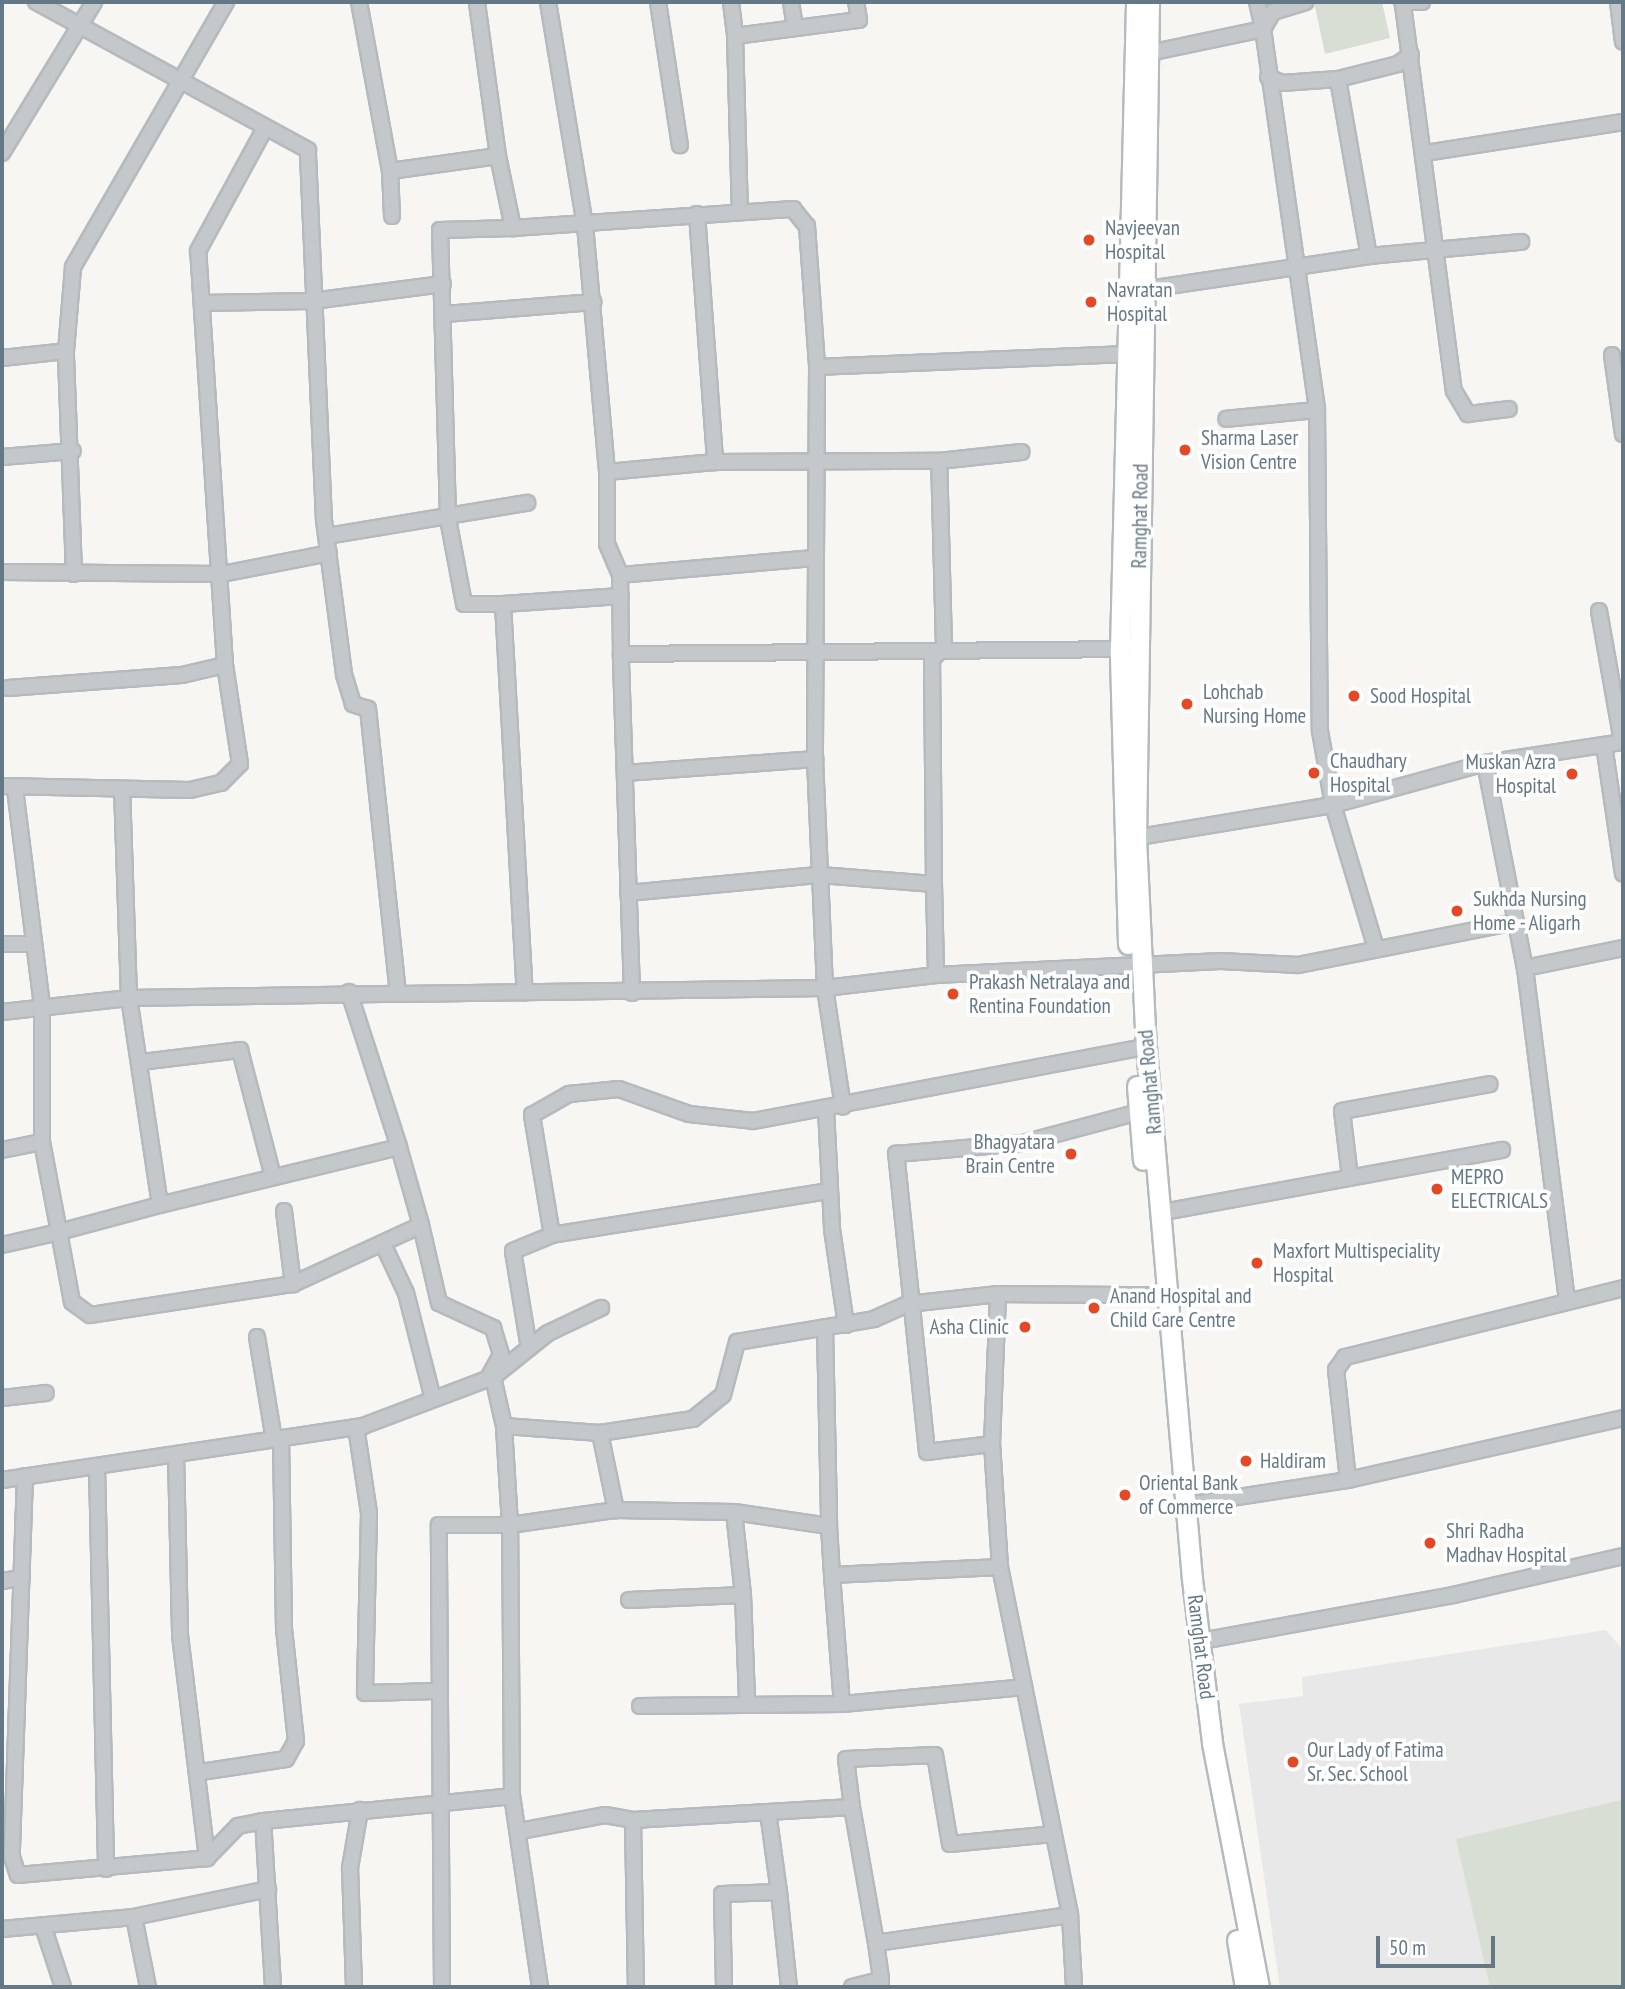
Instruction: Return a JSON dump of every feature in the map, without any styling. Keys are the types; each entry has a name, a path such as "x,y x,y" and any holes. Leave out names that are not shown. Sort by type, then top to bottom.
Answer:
{"main road":[{"name":"Ramghat Road","path":"1136,2 1126,354 1129,839 1140,1048 1212,1743 1259,1987"},
{"name":"Ramghat Road","path":"1129,649 1149,2"},
{"name":"Ramghat Road","path":"1140,1048 1139,1112 1153,1294 1200,1745 1245,1987"}],"street":[{"path":"36,2 182,79 307,150 312,300 327,536 344,674 352,704 369,709 398,994"},
{"path":"2,153 94,2"},
{"path":"74,573 73,451 66,351 72,267 227,2"},
{"path":"359,2 390,171 392,216"},
{"path":"477,2 498,156 513,228"},
{"path":"548,2 585,225 594,302 607,472 607,544 621,575 632,993"},
{"path":"658,2 680,145"},
{"path":"732,2 740,211"},
{"path":"790,2 795,28"},
{"path":"735,36 859,20 856,2"},
{"path":"1257,2 1317,410 1315,657 1333,805 1376,948"},
{"path":"1149,53 1263,29 1273,12 1306,2"},
{"path":"1422,2 1403,3 1425,153 1434,249 1460,410 1509,409"},
{"path":"1618,2 1623,42"},
{"path":"1268,77 1282,83 1338,79 1398,64 1410,55"},
{"path":"1338,79 1369,256"},
{"path":"1425,153 1623,122"},
{"path":"265,128 198,251 222,574 225,665 240,764 233,776 190,790 8,788 42,1007 42,1142 72,1302 90,1315 293,1283 421,1225"},
{"path":"390,171 498,156"},
{"path":"621,596 464,604 447,519 445,314 440,230 585,225 793,209 807,226 817,367 815,558 820,653 815,759 825,988 843,1107"},
{"path":"697,215 715,462"},
{"path":"1142,290 1369,256 1521,242"},
{"path":"203,303 312,300 443,284"},
{"path":"445,314 594,302"},
{"path":"2,358 66,351"},
{"path":"817,367 1126,354"},
{"path":"1612,355 1623,434"},
{"path":"1226,419 1317,410"},
{"path":"2,457 73,451"},
{"path":"607,472 715,462 818,466 939,461 1022,452"},
{"path":"936,975 932,659 944,647 939,461"},
{"path":"327,536 447,519 527,503"},
{"path":"2,572 222,574 329,553"},
{"path":"621,575 815,558"},
{"path":"503,604 525,992"},
{"path":"1129,839 1333,805 1485,763 1623,742 1599,611"},
{"path":"621,654 820,653 944,647 1129,649"},
{"path":"8,688 182,675 225,665"},
{"path":"1604,746 1623,874"},
{"path":"625,773 815,759"},
{"path":"1485,763 1525,968 1567,1299"},
{"path":"122,790 129,998 141,1062 160,1205"},
{"path":"628,893 820,875 934,884"},
{"path":"2,1012 129,998 349,992 632,993 825,988 936,975 1136,968 1222,961 1298,965 1516,922"},
{"path":"2,944 33,944"},
{"path":"1525,968 1623,948"},
{"path":"349,992 421,1225 439,1303 493,1328 501,1355 491,1378 505,1426 510,1525 512,1796 520,1831 540,1987"},
{"path":"552,1235 532,1115 540,1106 598,1088 619,1089 689,1114 753,1121 843,1107 1140,1048"},
{"path":"141,1062 240,1050 273,1177"},
{"path":"1350,1177 1342,1111 1490,1084"},
{"path":"826,1109 829,1191 846,1325"},
{"path":"992,1444 927,1452 908,1304 896,1154 1023,1143 1139,1112"},
{"path":"2,1150 42,1142"},
{"path":"2,1245 398,1147"},
{"path":"1158,1213 1502,1150"},
{"path":"529,1348 513,1251 552,1235 829,1191"},
{"path":"284,1211 293,1283"},
{"path":"383,1244 406,1293 433,1399"},
{"path":"1348,1480 1336,1370 1345,1357 1567,1299 1623,1288"},
{"path":"505,1426 600,1433 692,1419 723,1395 737,1342 846,1325 908,1304 998,1294 1153,1294"},
{"path":"998,1294 992,1444 1000,1567 1070,1915 1074,1987"},
{"path":"2,1480 356,1427 491,1378 529,1348 601,1308"},
{"path":"825,1327 832,1575 842,1704"},
{"path":"201,1772 286,1759 296,1741 284,1629 278,1439 257,1337"},
{"path":"2,1398 46,1393"},
{"path":"1186,1505 1348,1480 1623,1418"},
{"path":"356,1427 369,1513 365,1693 438,1691"},
{"path":"600,1433 615,1510"},
{"path":"176,1455 180,1635 201,1772 207,1858"},
{"path":"97,1467 106,1869"},
{"path":"25,1475 15,1869 30,1877 207,1858 238,1826 360,1810 512,1796"},
{"path":"442,1987 437,1802 439,1525 510,1525 615,1510 734,1512 830,1526"},
{"path":"734,1512 743,1595 747,1700"},
{"path":"1200,1641 1453,1595 1623,1556"},
{"path":"832,1575 1000,1567"},
{"path":"2,1581 22,1578"},
{"path":"629,1600 743,1595"},
{"path":"640,1706 747,1700 842,1704 1024,1687"},
{"path":"852,1987 881,1984 846,1759 935,1755 950,1844 1053,1834"},
{"path":"520,1831 605,1815 633,1820 852,1807"},
{"path":"354,1987 351,1868 360,1810"},
{"path":"768,1812 789,1987"},
{"path":"633,1820 636,1987"},
{"path":"263,1821 273,1987"},
{"path":"238,1826 265,1844"},
{"path":"2,1929 134,1917 268,1889"},
{"path":"724,1987 722,1894 779,1892"},
{"path":"876,1944 1070,1915"},
{"path":"134,1917 148,1987"},
{"path":"43,1926 63,1987"}],"shaded area":[{"path":"1314,2 1382,2 1390,38 1325,54"},
{"name":"Our Lady of Fatima Sr. Sec. School","path":"1606,1630 1623,1650 1623,1987 1280,1987 1239,1704 1303,1696 1302,1677"},
{"path":"1622,1800 1623,1987 1490,1987 1456,1839"}],"place":[{"name":"Navjeevan Hospital","path":"1089,240"},
{"name":"Navratan Hospital","path":"1091,302"},
{"name":"Sharma Laser Vision Centre","path":"1185,450"},
{"name":"Sood Hospital","path":"1354,696"},
{"name":"Lohchab Nursing Home","path":"1187,704"},
{"name":"Chaudhary Hospital","path":"1314,773"},
{"name":"Muskan Azra Hospital","path":"1572,774"},
{"name":"Sukhda Nursing Home - Aligarh","path":"1457,911"},
{"name":"Prakash Netralaya and Rentina Foundation","path":"953,994"},
{"name":"Bhagyatara Brain Centre","path":"1071,1154"},
{"name":"MEPRO ELECTRICALS","path":"1437,1189"},
{"name":"Maxfort Multispeciality Hospital","path":"1257,1263"},
{"name":"Anand Hospital and Child Care Centre","path":"1094,1308"},
{"name":"Asha Clinic","path":"1025,1327"},
{"name":"Haldiram","path":"1246,1461"},
{"name":"Oriental Bank of Commerce","path":"1125,1495"},
{"name":"Shri Radha Madhav Hospital","path":"1430,1543"},
{"name":"Our Lady of Fatima Sr. Sec. School","path":"1293,1762"}]}
